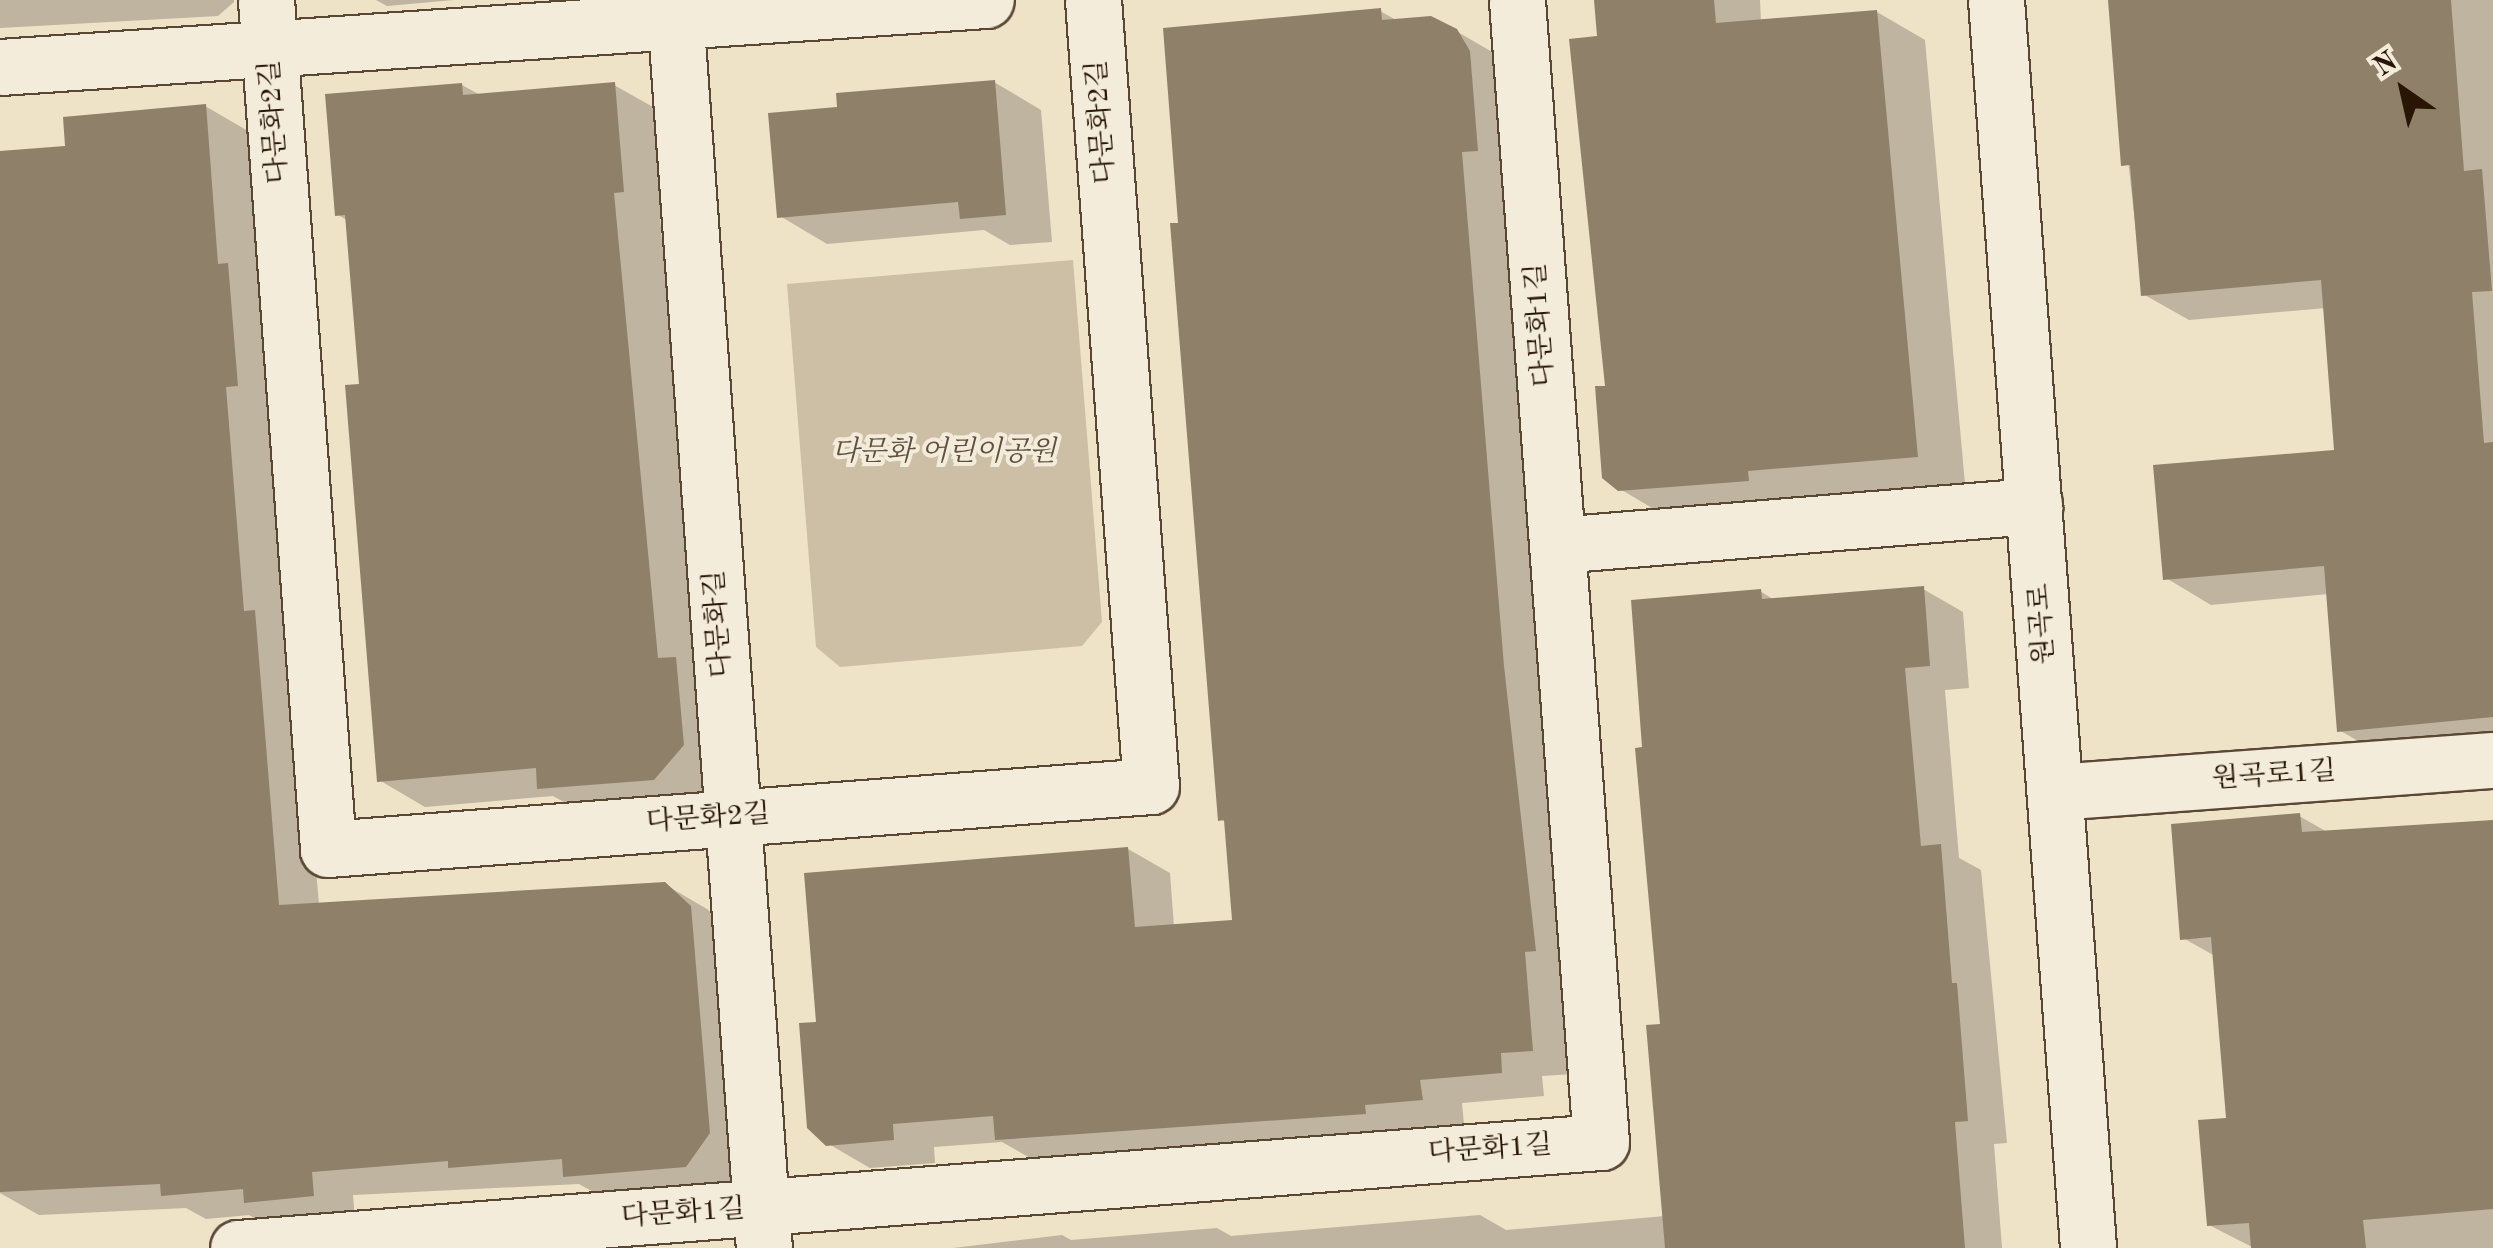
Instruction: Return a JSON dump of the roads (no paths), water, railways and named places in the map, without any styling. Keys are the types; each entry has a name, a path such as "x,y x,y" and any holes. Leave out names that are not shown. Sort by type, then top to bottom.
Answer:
{"street":[{"path":"0,67 268,24 986,0"},
{"name":"다문화2길","path":"268,24 328,849 1151,786 1094,0"},
{"name":"다문화1길","path":"238,1248 763,1228 1601,1142 1517,0"},
{"name":"원곡로","path":"1996,0 2088,1248"},
{"name":"다문화길","path":"675,11 763,1228"},
{"path":"1557,545 2034,506"},
{"name":"원곡로1길","path":"2056,792 2493,760"}],"park label":[{"name":"다문화 어린이공원","path":"944,453"}]}
